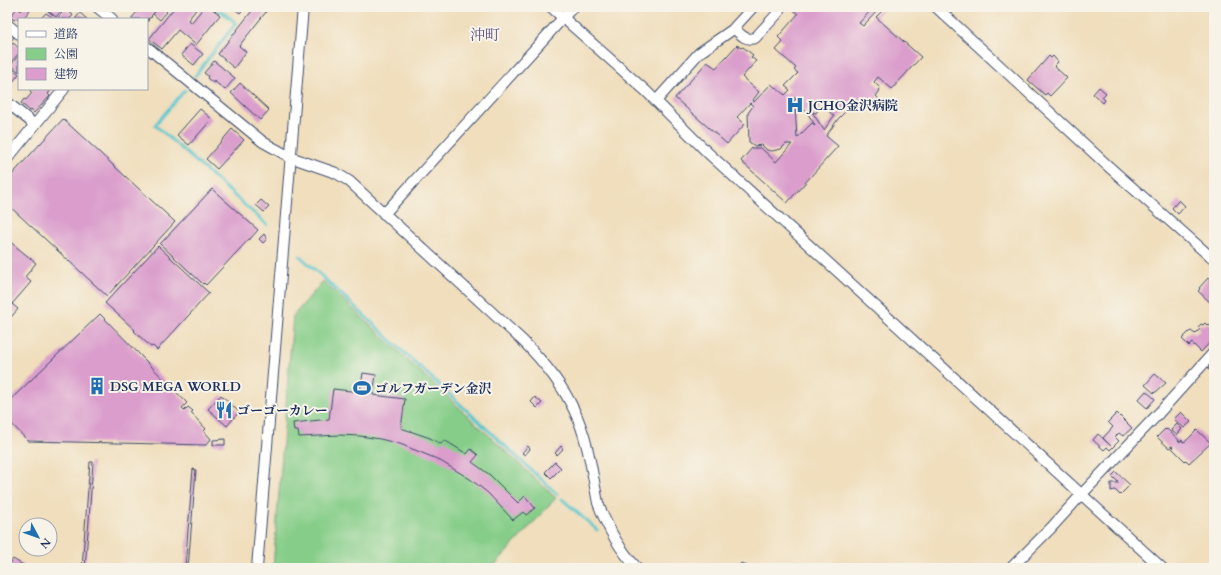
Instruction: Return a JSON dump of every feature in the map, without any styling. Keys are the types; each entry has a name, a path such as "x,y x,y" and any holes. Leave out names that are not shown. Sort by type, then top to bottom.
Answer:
{"street":[{"path":"97,7 111,18"},
{"path":"257,568 303,7"},
{"path":"551,7 656,101 707,152 1162,568"},
{"path":"384,214 573,7"},
{"path":"656,101 699,53 734,28 753,7"},
{"path":"734,28 744,38 755,38 778,14 780,7"},
{"path":"936,7 1113,171 1214,260"},
{"path":"7,24 18,33"},
{"path":"148,48 263,142 290,157 336,173 349,181 460,285 524,342 551,372 564,390 577,417 584,437 598,503 604,518 620,548 637,568"},
{"path":"7,159 63,90"},
{"path":"7,102 35,124"},
{"path":"1011,568 1051,528 1214,352"}],"green space":[{"name":"ゴルフガーデン金沢","path":"323,281 556,498 492,568 273,568 293,316"}],"building":[{"path":"20,7 32,7 24,18 16,18 14,20 10,17 17,8 21,11 22,9"},
{"path":"51,7 64,7 56,17 48,11"},
{"path":"141,7 157,7 151,16 152,17 148,19 132,18"},
{"path":"159,7 162,7 167,12 160,20 153,14"},
{"path":"175,7 198,7 188,20 191,23 204,7 210,7 220,15 196,45 178,30 162,49 149,39"},
{"path":"232,7 245,7 240,13"},
{"path":"255,7 269,8 239,46 246,52 234,68 218,54"},
{"path":"790,7 874,7 859,23 863,26 880,8 883,10 876,17 921,57 892,89 878,77 874,82 880,88 876,96 879,99 874,107 871,108 867,106 864,110 860,111 853,104 838,119 826,136 838,146 787,203 741,161 752,148 761,148 776,162 792,144 786,144 781,149 772,151 767,150 762,145 755,146 749,142 748,113 753,106 750,103 737,117 745,124 727,144 675,98 707,62 716,68 737,45 741,48 743,47 753,55 751,57 756,61 742,77 759,92 753,100 754,102 771,84 785,95 790,90 785,86 798,73 794,70 796,68 776,50 783,42 778,37 798,14","holes":["793,97 796,99 794,101 799,107 806,111 815,125 812,123 797,138 795,105 790,101","822,105 834,116 824,130 812,112 816,113"]},
{"path":"65,9 73,15 71,18 58,18"},
{"path":"46,13 53,18 41,18"},
{"path":"80,13 86,18 76,18"},
{"path":"7,32 14,37 7,46"},
{"path":"13,43 18,47 18,54 10,63 7,61 7,50"},
{"path":"190,44 203,54 194,65 181,55"},
{"path":"18,56 18,71 11,65"},
{"path":"1049,56 1051,58 1053,56 1058,62 1054,66 1067,78 1050,96 1047,93 1045,95 1028,80"},
{"path":"214,61 235,78 225,90 214,81 213,83 204,73"},
{"path":"9,66 18,73 18,75 7,89 7,69"},
{"path":"240,83 269,110 260,120 231,93"},
{"path":"1099,87 1106,93 1102,97 1105,100 1103,103 1093,94"},
{"path":"51,90 48,94 50,96 34,113 21,103 32,93 30,91"},
{"path":"200,109 212,119 189,145 177,135"},
{"path":"63,119 175,222 107,296 7,204 7,180"},
{"path":"232,129 244,140 217,169 206,159"},
{"path":"212,189 258,230 206,285 204,283 203,284 160,244"},
{"path":"261,200 269,207 264,212 256,205"},
{"path":"1179,200 1185,206 1178,214 1172,208"},
{"path":"7,232 11,236 8,240 36,263 25,277 31,282 12,304 18,309 7,322"},
{"path":"264,234 267,239 263,243 259,239"},
{"path":"158,246 209,293 157,350 153,346 151,347 134,331 135,330 105,303"},
{"path":"1208,278 1211,281 1214,280 1214,303 1211,303 1198,291"},
{"name":"DSG MEGA WORLD","path":"100,314 187,403 182,408 184,411 188,407 193,411 191,413 206,429 204,431 211,439 206,445 28,441 7,419 7,403"},
{"path":"1205,323 1214,329 1214,338 1201,352 1192,343 1189,346 1182,339 1191,331 1195,334 1200,329 1198,327"},
{"path":"1214,362 1214,374 1208,369"},
{"path":"363,373 376,375 373,395 405,399 401,428 430,438 441,444 444,440 467,454 471,449 478,455 472,462 490,475 518,503 525,496 535,508 526,515 523,512 513,520 488,493 470,479 437,459 400,444 360,436 339,435 299,437 298,431 294,431 293,423 329,419 333,389 360,392"},
{"path":"1155,374 1166,383 1154,393 1145,385"},
{"path":"1146,391 1155,399 1147,408 1138,400"},
{"path":"221,395 239,412 227,426 208,409"},
{"path":"535,397 542,403 537,408 531,402"},
{"path":"1181,412 1191,422 1184,428 1174,419"},
{"path":"1117,413 1132,428 1123,436 1119,433 1115,437 1119,441 1110,450 1107,447 1104,450 1093,440 1098,434 1111,446 1103,438 1113,427 1108,422"},
{"path":"1177,424 1182,429 1177,435 1171,430"},
{"path":"1165,429 1167,429 1179,440 1179,442 1182,440 1183,442 1186,441 1197,430 1211,443 1189,463 1172,448 1172,446 1169,448 1157,437"},
{"path":"225,439 225,445 213,445 213,440"},
{"path":"528,446 530,449 525,455 522,453"},
{"path":"561,446 563,449 557,455 555,453"},
{"path":"90,462 93,462 89,520 85,568 82,568"},
{"path":"555,462 561,468 551,478 545,472"},
{"path":"193,469 196,470 188,568 185,568"},
{"path":"1116,472 1130,485 1120,495 1115,490 1111,491 1111,483 1119,483 1112,476"},
{"path":"13,559 28,568 7,568"},
{"path":"741,563 747,566 746,568 738,568"}],"waterway":[{"path":"195,76 236,23 216,7"},
{"path":"185,90 155,125 267,225"},
{"path":"300,256 557,494"},
{"path":"562,499 597,530"}],"place":[{"name":"JCHO金沢病院","path":"795,105"},
{"name":"DSG MEGA WORLD","path":"97,386"},
{"name":"ゴルフガーデン金沢","path":"362,388"},
{"name":"ゴーゴーカレー","path":"224,410"}],"district":[{"name":"沖町","path":"485,35"}]}
